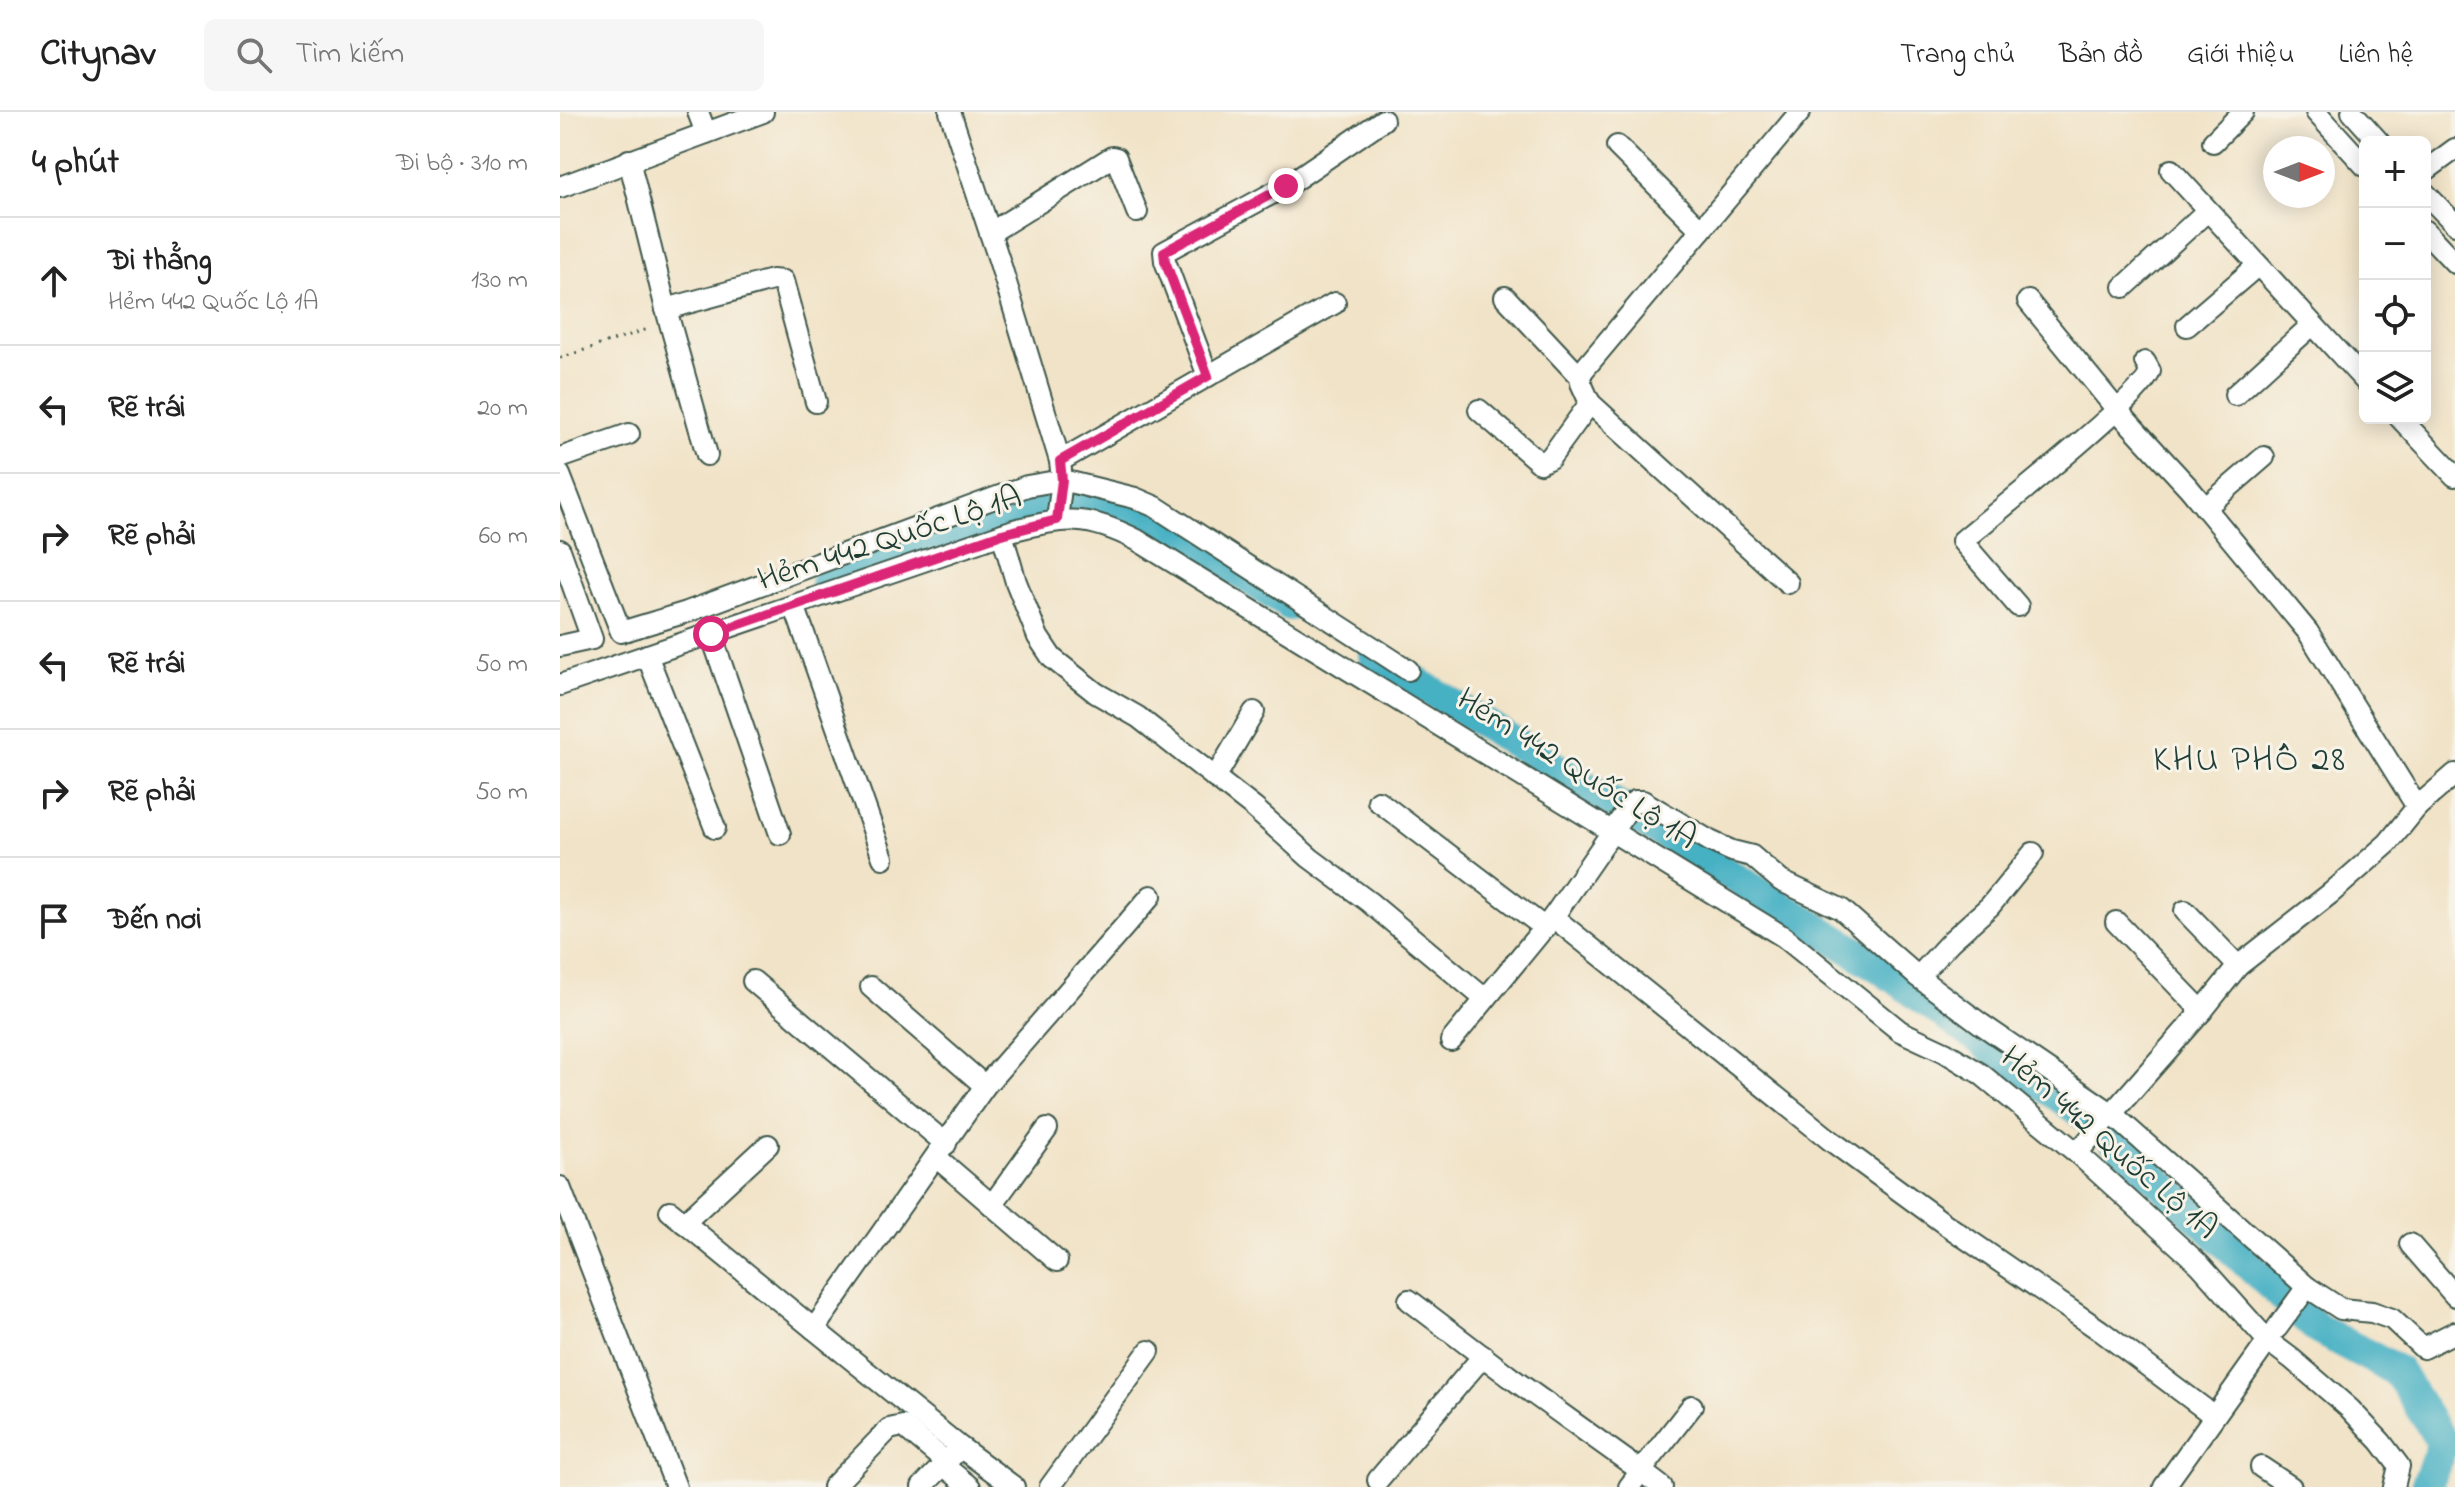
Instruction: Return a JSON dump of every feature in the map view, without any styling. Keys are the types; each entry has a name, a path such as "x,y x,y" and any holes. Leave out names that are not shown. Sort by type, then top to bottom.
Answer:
{"street":[{"path":"698,112 706,133"},
{"path":"561,182 763,112"},
{"path":"950,112 1061,470 1058,511"},
{"path":"1580,377 1800,112"},
{"path":"2213,142 2243,112"},
{"path":"2316,112 2359,159"},
{"path":"2352,112 2374,136"},
{"path":"1208,376 1164,252 1286,186 1386,122"},
{"path":"1617,146 1701,230"},
{"path":"2431,167 2455,149"},
{"path":"990,233 1112,157 1116,158 1137,212"},
{"path":"629,160 707,455"},
{"path":"2171,170 2359,375"},
{"path":"2431,199 2455,224"},
{"path":"2124,287 2207,211"},
{"path":"2431,237 2455,263"},
{"path":"2187,326 2257,266"},
{"path":"668,315 772,280 783,281 816,402"},
{"path":"1505,297 1580,377 1590,403 1788,583"},
{"path":"2028,301 2117,410 2205,508 2308,632 2417,807"},
{"path":"560,475 620,631 637,629 1027,486 1061,470 1208,376 1335,303"},
{"path":"2235,395 2312,325"},
{"path":"2018,606 1962,541 2148,380 2150,371 2145,362"},
{"path":"1479,410 1540,463 1550,458 1590,403"},
{"path":"2406,424 2455,476"},
{"path":"560,458 629,434"},
{"path":"2205,508 2264,457"},
{"path":"1061,470 1156,507 1408,670"},
{"name":"Hẻm 442 Quốc Lộ 1A","path":"560,685 1002,534 1058,511 1112,527 1615,828 1784,937 1900,1031 1945,1052 1981,1074 2081,1148 2272,1334 2292,1359 2350,1409 2381,1442 2399,1466 2394,1487"},
{"path":"1002,534 1016,582 1038,637 1052,658 1096,693 1138,717 1254,808 1310,858 1369,902 1485,999"},
{"path":"560,550 592,639 560,646"},
{"path":"794,605 883,858"},
{"path":"711,634 780,834"},
{"path":"647,655 715,828"},
{"path":"1215,778 1254,712"},
{"path":"2081,1148 2238,966 2331,893 2388,843 2417,807 2455,774"},
{"path":"1378,801 1549,923 1830,1140 1945,1224 2101,1331 2214,1416"},
{"path":"1451,1041 1549,923 1630,806 1635,801 1643,801 1710,841 1752,856 1781,881 1841,909 1918,977 2108,1116 2307,1287 2341,1309 2372,1312 2392,1319 2423,1348 2455,1332"},
{"path":"1918,977 1951,941 1990,906 2033,853"},
{"path":"814,1329 985,1086 1151,896"},
{"path":"2185,911 2238,966"},
{"path":"2116,922 2202,1011"},
{"path":"753,981 941,1150 992,1205 1057,1261"},
{"path":"871,987 985,1086"},
{"path":"992,1205 1047,1129"},
{"path":"768,1145 677,1217 814,1329 950,1458 970,1487"},
{"path":"560,1187 676,1487"},
{"path":"2410,1244 2455,1296"},
{"path":"2164,1487 2307,1287"},
{"path":"1409,1300 1635,1479 1662,1487"},
{"path":"1050,1487 1149,1351"},
{"path":"1378,1480 1483,1356"},
{"path":"1635,1479 1692,1406"},
{"path":"833,1487 889,1429 903,1426 950,1458 1014,1487"},
{"path":"922,1487 950,1458"},
{"path":"2261,1467 2291,1487"}],"path":[{"path":"560,358 668,315"}],"waterway":[{"path":"826,584 1054,506 1093,499 1135,512 1163,526 1290,605"},
{"path":"1374,656 1875,964 2095,1122 2318,1329 2397,1371 2443,1443 2426,1487"}],"district":[{"name":"KHU PHỐ 28","path":"2250,761"}],"route":[{"path":"711,634 1014,530 1057,520 1062,480 1060,461 1208,376 1164,252 1286,186"}]}
